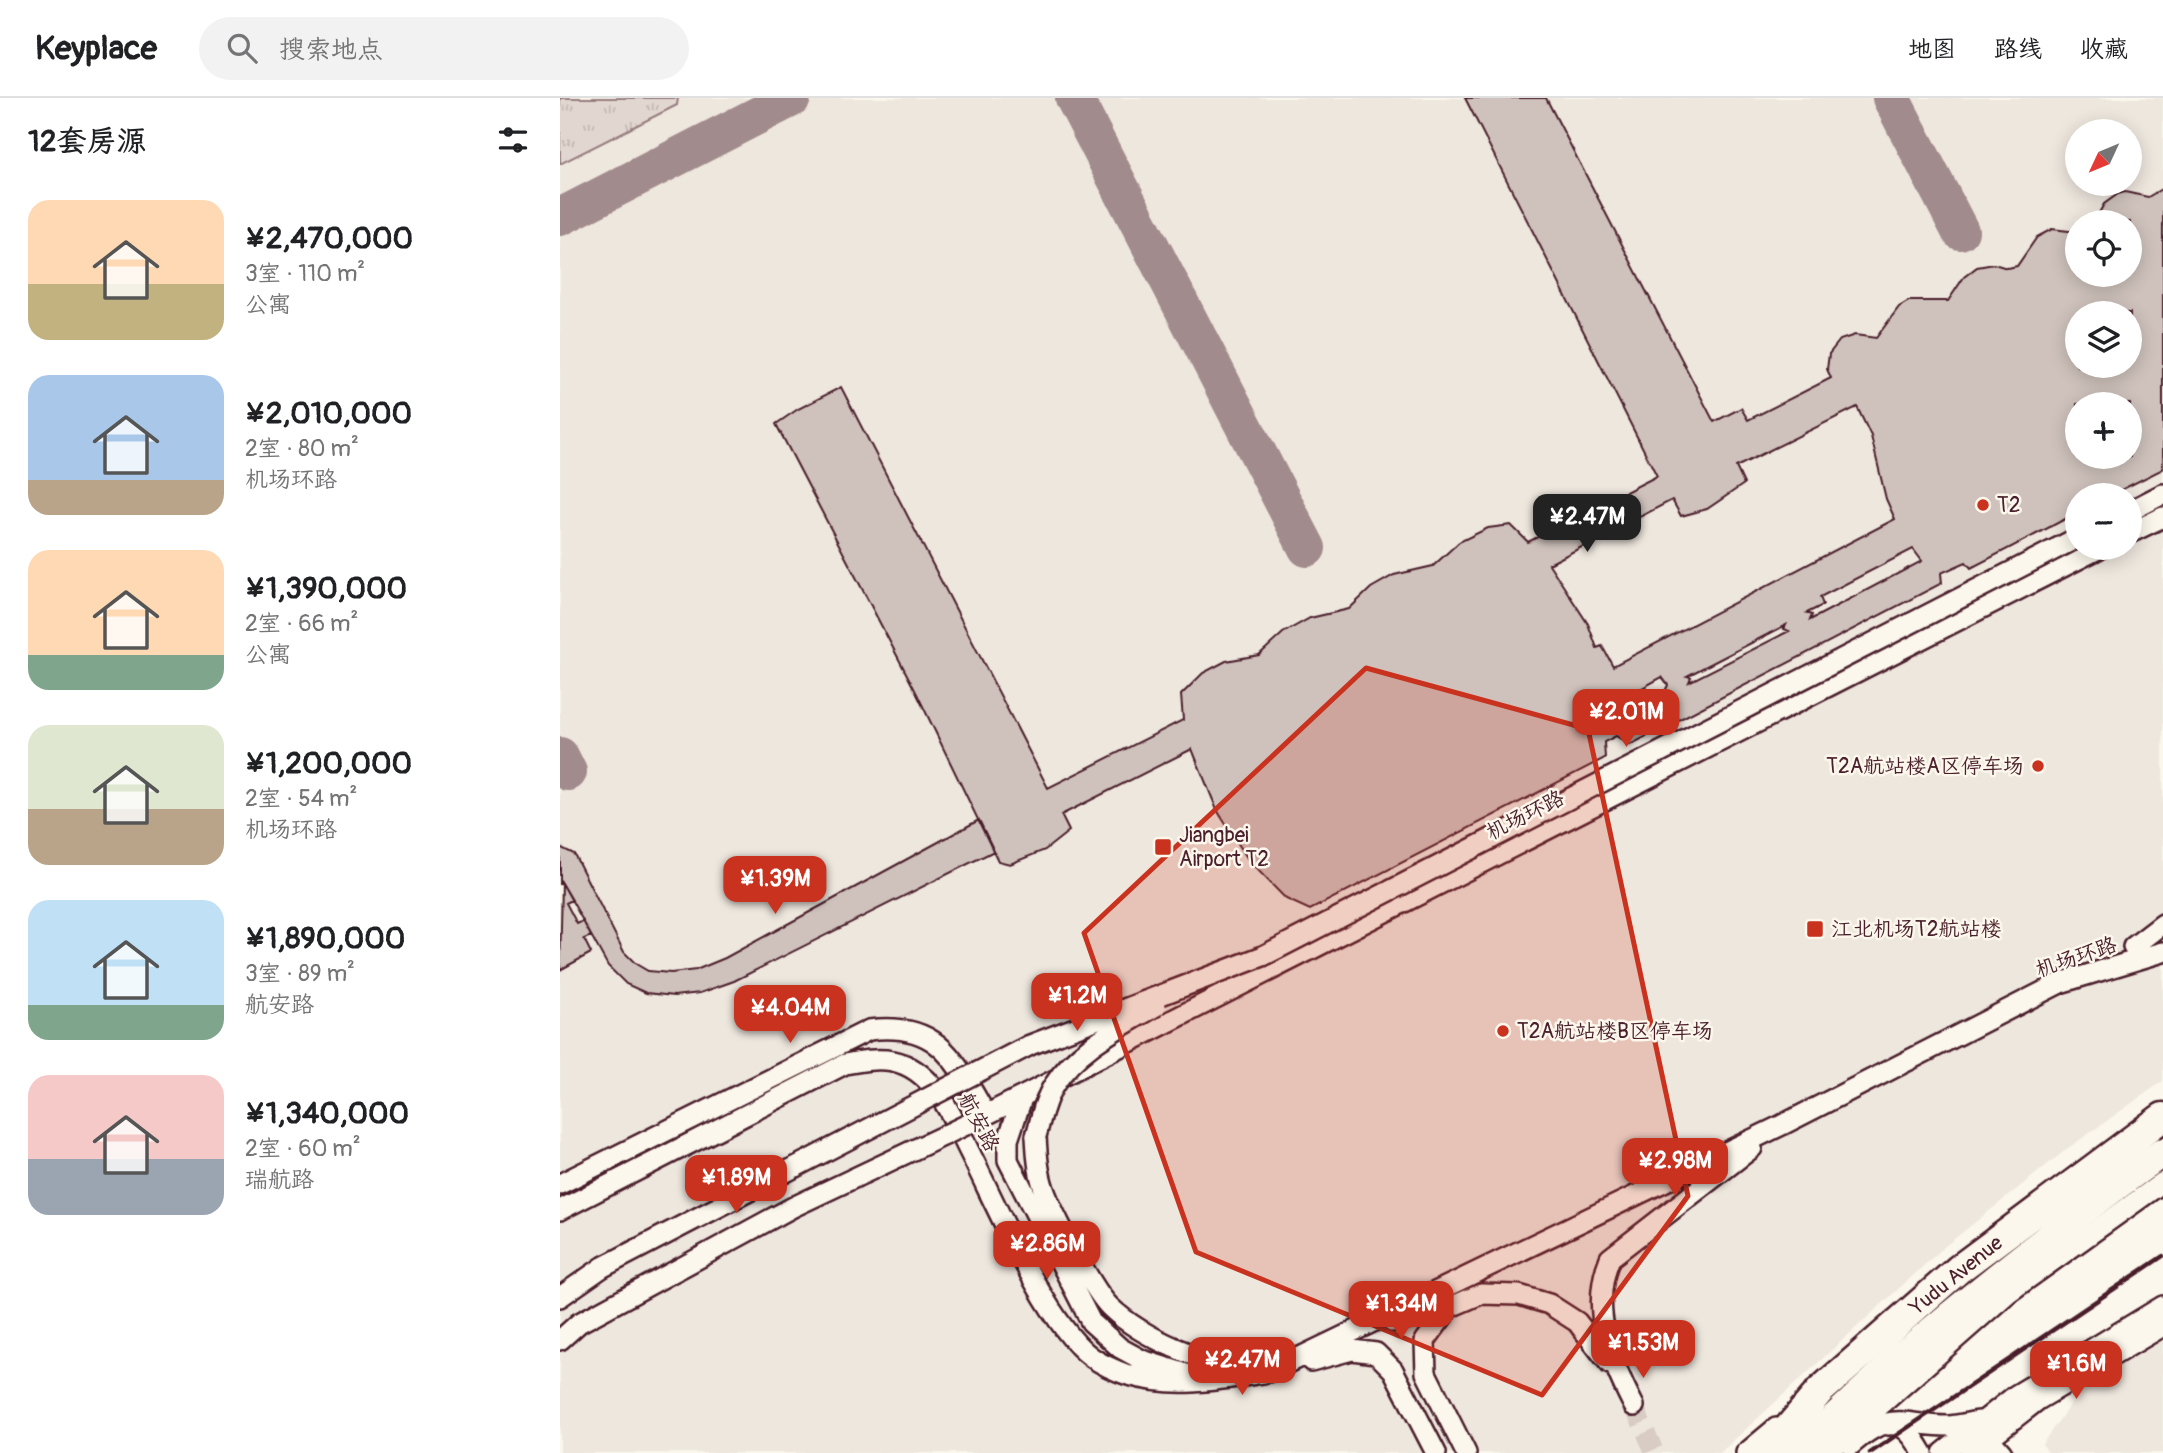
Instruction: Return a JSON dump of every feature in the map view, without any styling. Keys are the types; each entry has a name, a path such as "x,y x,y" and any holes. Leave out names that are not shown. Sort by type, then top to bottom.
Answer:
{"highway":[{"name":"Yudu Avenue","path":"1767,1453 1820,1391 1959,1269 2163,1117"},
{"name":"Yudu Avenue","path":"1798,1453 1853,1398 1978,1291 2163,1152"}],"street":[{"path":"2142,505 2163,494"},
{"path":"2142,527 2163,517"},
{"name":"机场环路","path":"1187,987 1263,956 2065,544"},
{"name":"机场环路","path":"560,1340 579,1323 793,1207 1022,1098 2076,560"},
{"path":"2133,947 2163,925"},
{"name":"机场环路","path":"1210,1382 1269,1372 1782,1125 2060,983 2163,952"},
{"path":"1187,987 1096,1043 1073,1062 1054,1085 1036,1136 1038,1166 1045,1191 1095,1287 1109,1307 1189,1354 1231,1368 1269,1372 1352,1350 1376,1353 1393,1370 1436,1453"},
{"path":"560,1297 603,1267 1030,1045 1187,987"},
{"name":"航安路","path":"560,1184 869,1030 909,1029 939,1044 954,1059 978,1119"},
{"name":"航安路","path":"560,1210 845,1063 894,1061 918,1073 948,1106 1053,1313 1090,1356 1125,1374 1171,1385 1210,1382"},
{"path":"1022,1098 1008,1140 1008,1160 1091,1322 1120,1348 1142,1360 1210,1382"},
{"path":"1617,1373 1601,1309 1601,1281 1610,1258 1782,1125"},
{"path":"1826,1453 2008,1293 2163,1182"},
{"path":"1466,1453 1426,1373 1426,1341 1447,1308 1531,1246"},
{"path":"1345,1335 1447,1308 1481,1294 1519,1294 1549,1304 1577,1322 1617,1373 1634,1406"},
{"path":"1970,1453 1984,1429 2016,1395 2163,1306"},
{"path":"1943,1453 1984,1429 2017,1415 2163,1326"},
{"path":"1746,1453 1820,1391"},
{"path":"1842,1453 1864,1433 1899,1419 1984,1429 2002,1453"},
{"path":"1880,1426 1896,1424 1910,1433 1923,1453"}],"highlighted area":[{"path":"1366,668 1588,729 1688,1196 1542,1395 1196,1252 1084,933"}],"shaded area":[{"path":"560,98 2163,98 2163,1081 2067,1149 1944,1247 1720,1453 560,1453"},
{"path":"2163,1339 2163,1453 2049,1453 2042,1444 2082,1388"}],"green space":[{"path":"560,98 678,98 677,105 560,164"}],"building":[{"name":"T2","path":"1465,98 1546,98 1714,422 1741,408 1748,420 1831,378 1827,369 1829,354 1840,340 1855,335 1876,338 1899,307 1909,301 1948,301 1964,277 1977,267 1994,264 2007,268 2017,266 2037,237 2052,229 2065,231 2065,287 2142,287 2142,210 2101,210 2115,196 2148,197 2163,188 2163,469 2135,483 2065,483 2065,519 1971,568 1966,562 1941,573 1942,583 1630,745 1616,736 1604,742 1605,758 1310,910 1286,899 1249,861 1217,810 1192,749 1061,815 1069,831 1045,850 1010,864 998,861 916,692 776,424 798,409 841,387 1048,788 1183,720 1181,695 1203,673 1226,661 1259,655 1283,633 1310,618 1349,609 1371,588 1394,575 1433,566 1459,542 1488,528 1511,525 1528,542 1657,476","holes":["1857,407 1871,436 1886,499 1895,519 1613,666 1602,646 1597,648 1588,624 1549,564 1672,500 1681,516 1707,509 1744,484 1736,467","1913,549 1922,561 1810,620 1812,615 1807,613 1823,605 1820,597","1786,625 1784,629 1789,631 1689,682 1691,677 1687,676","1662,677 1668,685 1665,691 1669,693 1617,719 1613,704"]},
{"path":"979,820 994,851 734,981 700,993 674,996 646,993 626,984 608,966 562,883 560,884 560,847 574,854 624,952 636,964 648,971 671,973 696,970 725,958"},
{"path":"562,883 572,900 566,903 577,924 583,921 591,936 584,939 591,953 560,970"}],"taxiway":[{"path":"560,217 792,98"},
{"path":"1074,98 1307,548"},
{"path":"1891,98 1960,231"},
{"path":"560,756 568,772"}],"tunnel":[{"path":"1634,1406 1655,1453"}],"railway":[{"path":"1870,1453 2163,1256"}],"place":[{"name":"T2","path":"1983,505"},
{"name":"T2A航站楼A区停车场","path":"2038,766"},
{"name":"Jiangbei Airport T2","path":"1163,847"},
{"name":"江北机场T2航站楼","path":"1815,929"},
{"name":"T2A航站楼B区停车场","path":"1503,1031"}]}
